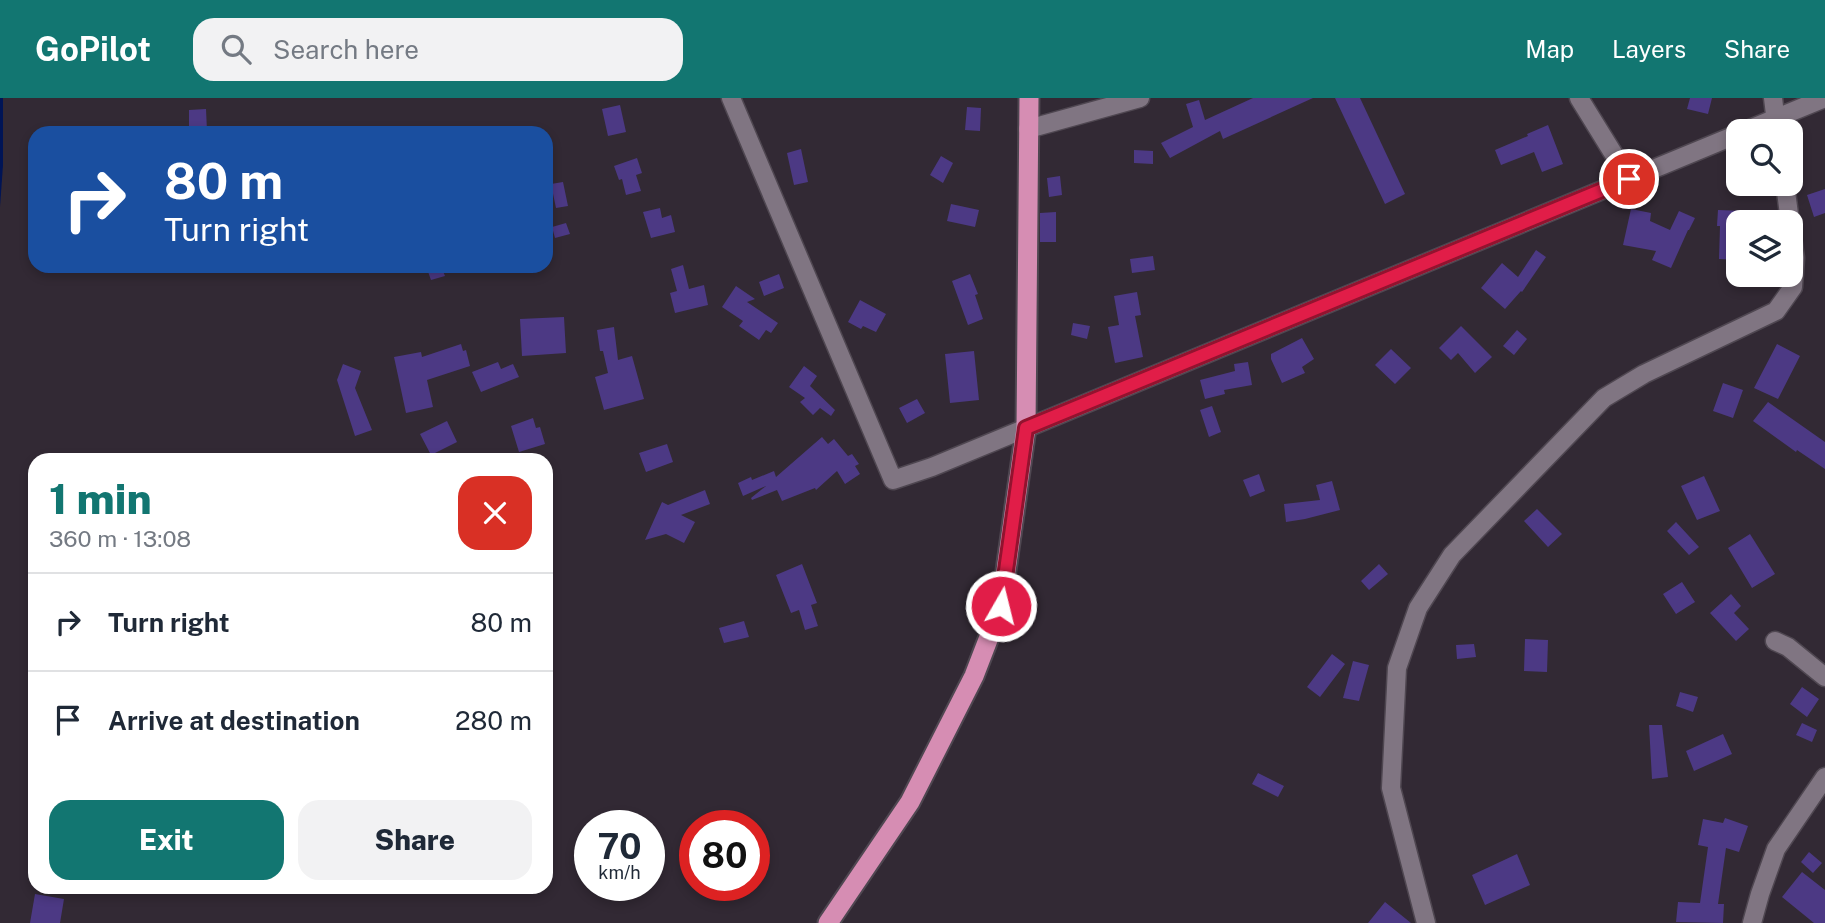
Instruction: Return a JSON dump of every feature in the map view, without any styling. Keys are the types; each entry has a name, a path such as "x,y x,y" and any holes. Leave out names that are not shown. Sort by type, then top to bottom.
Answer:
{"highway":[{"path":"828,923 910,802 974,676 1001,606 1026,428 1029,98"}],"street":[{"path":"731,98 893,480 932,467 1726,139"},
{"path":"1028,129 1140,98"},
{"path":"1579,98 1629,179"},
{"path":"1773,98 1775,119"},
{"path":"1787,119 1825,98"},
{"path":"1426,923 1391,788 1397,668 1418,608 1451,555 1604,398 1644,373 1776,311 1793,287"},
{"path":"1775,641 1788,647 1825,677"},
{"path":"1752,923 1776,849 1825,777"}],"shaded area":[{"path":"0,98 3,98 3,165 0,207"}],"building":[{"path":"1253,98 1313,98 1223,139 1220,131 1170,158 1161,143 1193,127 1186,104 1199,100 1205,120"},
{"path":"1335,98 1360,98 1405,194 1385,204"},
{"path":"1690,98 1712,98 1708,114 1687,109"},
{"path":"620,105 626,132 608,136 602,109"},
{"path":"967,107 981,108 980,131 965,130"},
{"path":"206,109 207,126 189,126 189,110"},
{"path":"1548,125 1563,164 1542,172 1534,152 1501,165 1495,150"},
{"path":"801,149 808,182 794,185 787,153"},
{"path":"1134,150 1153,151 1153,164 1134,163"},
{"path":"941,156 953,163 943,183 930,175"},
{"path":"637,158 642,173 636,175 641,191 626,195 622,179 619,180 614,166"},
{"path":"1060,176 1062,195 1049,197 1047,178"},
{"path":"563,182 568,206 556,208 553,184"},
{"path":"1825,189 1825,213 1814,217 1807,195"},
{"path":"951,204 979,210 975,227 947,221"},
{"path":"660,208 662,218 671,215 675,232 651,238 643,212"},
{"path":"1631,209 1651,213 1650,221 1670,230 1679,211 1695,218 1671,268 1652,260 1656,251 1623,245"},
{"path":"1718,210 1726,210 1726,259 1719,259 1720,226 1717,226"},
{"path":"1056,212 1056,242 1040,242 1040,213"},
{"path":"566,223 570,234 555,238 553,227"},
{"path":"1536,250 1546,257 1522,292 1505,309 1481,288 1502,263 1518,277"},
{"path":"1153,256 1155,270 1132,273 1130,259"},
{"path":"683,265 689,289 704,285 708,305 675,313 670,293 677,291 671,269"},
{"path":"428,273 444,273 445,276 431,280"},
{"path":"779,274 784,288 764,296 759,282"},
{"path":"970,274 978,294 975,295 983,319 968,325 952,281"},
{"path":"736,286 755,299 747,302 778,323 771,333 766,330 759,340 739,326 743,321 722,307"},
{"path":"1137,292 1141,315 1135,316 1143,357 1115,363 1108,327 1119,325 1114,296"},
{"path":"860,300 886,314 876,332 863,326 861,329 848,322"},
{"path":"564,317 566,353 522,356 520,319"},
{"path":"1073,323 1090,326 1087,339 1071,335"},
{"path":"1461,326 1492,357 1475,373 1458,353 1451,360 1439,348"},
{"path":"614,327 618,360 632,356 644,399 604,410 595,377 608,373 603,351 600,351 597,330"},
{"path":"1517,330 1527,339 1514,355 1503,346"},
{"path":"1302,338 1314,359 1302,367 1305,373 1282,383 1271,354"},
{"path":"461,344 463,351 466,350 470,366 427,380 433,407 406,413 394,357 421,352 422,357"},
{"path":"1777,344 1800,356 1778,399 1754,388"},
{"path":"1391,349 1411,368 1395,384 1375,365"},
{"path":"974,351 979,400 950,403 945,354"},
{"path":"498,362 501,369 513,364 519,377 481,392 472,372"},
{"path":"1248,362 1252,385 1224,390 1225,394 1205,399 1200,380 1235,371 1234,364"},
{"path":"343,364 361,371 355,388 372,430 355,436 337,380"},
{"path":"804,366 817,376 810,386 835,410 831,416 820,408 813,415 800,402 805,398 789,387"},
{"path":"1723,383 1743,390 1733,418 1713,411"},
{"path":"917,399 925,413 907,423 899,408"},
{"path":"1768,402 1825,442 1825,469 1753,421"},
{"path":"1212,406 1221,432 1209,437 1200,410"},
{"path":"533,418 536,428 540,427 545,444 519,452 511,426"},
{"path":"447,421 457,442 430,453 420,434"},
{"path":"822,437 828,444 834,439 848,456 852,454 859,464 855,466 860,474 845,484 837,471 816,490 815,488 782,501 777,490 752,500 751,498 766,486 743,496 738,483 774,471 776,477"},
{"path":"667,444 673,462 646,472 639,453"},
{"path":"1259,474 1265,491 1250,497 1243,480"},
{"path":"1704,476 1720,511 1697,520 1681,486"},
{"path":"1332,481 1340,510 1286,522 1284,504 1320,500 1316,485"},
{"path":"705,490 710,504 681,515 695,522 684,543 666,534 645,540 662,502 668,505"},
{"path":"1537,509 1562,534 1548,547 1524,521"},
{"path":"1676,522 1699,547 1689,555 1667,531"},
{"path":"1750,534 1775,574 1752,588 1728,548"},
{"path":"802,564 817,603 811,605 818,626 805,630 799,610 791,613 776,575"},
{"path":"1379,564 1388,574 1369,590 1361,581"},
{"path":"1682,582 1695,602 1676,614 1663,594"},
{"path":"1731,594 1741,606 1734,613 1749,629 1736,641 1710,613"},
{"path":"744,621 749,637 724,643 719,628"},
{"path":"1525,639 1548,640 1547,672 1524,671"},
{"path":"1474,644 1476,657 1457,659 1456,645"},
{"path":"1332,654 1345,664 1320,697 1307,687"},
{"path":"1353,661 1369,665 1359,701 1343,698"},
{"path":"1802,687 1819,699 1807,717 1790,704"},
{"path":"1680,692 1698,697 1693,712 1676,706"},
{"path":"1802,723 1817,730 1812,742 1796,735"},
{"path":"1649,725 1662,725 1668,777 1652,779"},
{"path":"1723,734 1732,754 1694,771 1686,751"},
{"path":"1258,773 1284,786 1278,797 1252,784"},
{"path":"1725,818 1748,826 1739,852 1726,848 1718,904 1724,904 1723,923 1676,922 1678,902 1700,903 1708,847 1698,845 1703,819 1723,823"},
{"path":"1809,852 1822,863 1813,873 1801,862"},
{"path":"1517,854 1530,885 1485,905 1472,875"},
{"path":"1802,872 1825,890 1825,923 1814,923 1782,897"},
{"path":"35,894 64,899 60,923 30,923"},
{"path":"1385,902 1411,923 1368,923"}],"route":[{"path":"1001,606 1026,428 1629,179"}]}
